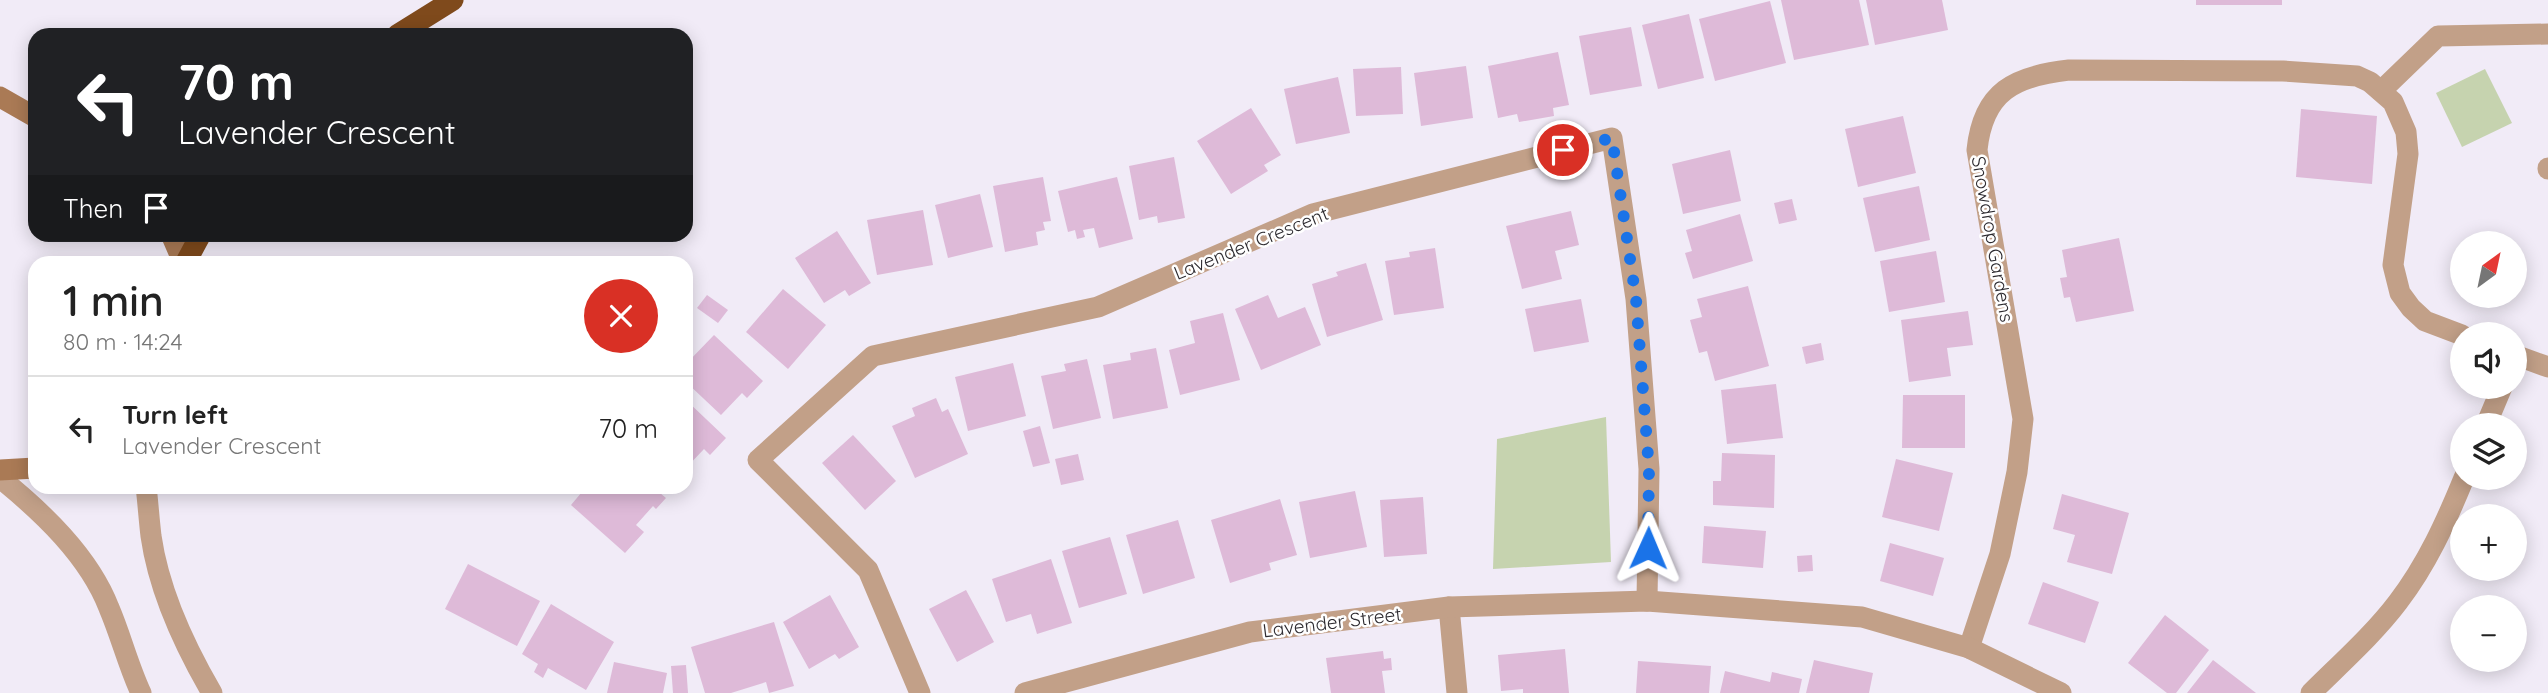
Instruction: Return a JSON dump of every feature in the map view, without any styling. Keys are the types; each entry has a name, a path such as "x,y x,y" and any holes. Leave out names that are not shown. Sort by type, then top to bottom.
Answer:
{"highway":[{"path":"408,28 453,0"}],"street":[{"path":"2381,91 2438,36 2548,34"},
{"name":"Snowdrop Gardens","path":"1969,648 2000,554 2017,472 2024,419 1977,150 1982,122 1994,99 2025,79 2046,72 2069,69 2283,71 2357,76 2393,102 2406,132 2407,154 2393,265 2395,280 2400,293 2425,321 2450,330"},
{"path":"0,97 28,113"},
{"path":"0,114 28,116"},
{"name":"Lavender Crescent","path":"920,693 869,570 758,460 873,356 1098,307 1313,214 1612,138 1636,299 1648,456 1647,601"},
{"path":"2527,359 2548,367"},
{"path":"0,470 28,468"},
{"path":"0,478 34,506 76,551 108,605 141,693"},
{"path":"2311,693 2396,604 2442,532 2459,490"},
{"path":"147,494 151,537 168,604 194,662 212,693"},
{"name":"Lavender Street","path":"1025,693 1250,632 1449,607 1647,601 1862,617 1969,648 2061,693"},
{"path":"1449,607 1457,693"}],"green space":[{"path":"2485,69 2512,123 2462,147 2436,93"},
{"path":"1606,417 1611,562 1493,569 1497,439"}],"building":[{"path":"1781,0 1859,0 1869,45 1794,60"},
{"path":"1866,0 1942,0 1948,30 1875,45"},
{"path":"2196,0 2282,0 2282,5 2196,5"},
{"path":"1770,1 1786,63 1715,81 1699,19"},
{"path":"1689,14 1704,78 1658,89 1642,25"},
{"path":"1631,27 1642,86 1590,95 1579,36"},
{"path":"1558,52 1569,105 1553,108 1554,116 1519,122 1517,114 1498,118 1488,66"},
{"path":"1466,66 1473,118 1421,126 1414,73"},
{"path":"1401,67 1403,114 1356,116 1353,69"},
{"path":"1338,77 1350,133 1296,144 1284,89"},
{"path":"1251,108 1281,155 1264,165 1268,171 1231,194 1197,141"},
{"path":"2301,109 2377,116 2372,184 2296,177"},
{"path":"1903,116 1916,173 1858,187 1845,129"},
{"path":"1730,150 1741,201 1683,214 1672,164"},
{"path":"1174,157 1185,218 1158,223 1157,216 1139,220 1129,166"},
{"path":"1043,177 1051,221 1043,222 1045,230 1036,232 1038,245 1005,252 993,186"},
{"path":"1117,177 1133,239 1099,248 1094,228 1083,230 1085,237 1077,239 1075,230 1068,232 1058,191"},
{"path":"1919,186 1930,240 1875,252 1863,198"},
{"path":"980,194 993,247 948,258 935,205"},
{"path":"1792,199 1797,220 1779,224 1774,203"},
{"path":"923,210 933,265 877,275 867,220"},
{"path":"1571,211 1579,245 1555,251 1562,279 1522,289 1506,226"},
{"path":"1740,214 1753,261 1693,279 1685,253 1692,251 1686,230"},
{"path":"837,231 871,283 849,296 845,290 824,303 795,258"},
{"path":"2119,238 2134,311 2076,322 2070,297 2064,298 2060,278 2067,277 2062,250"},
{"path":"1435,248 1444,308 1394,315 1385,261 1410,257 1409,252"},
{"path":"1936,251 1945,302 1889,312 1880,261"},
{"path":"1366,263 1383,320 1327,337 1312,284 1338,276 1336,272"},
{"path":"1748,286 1769,366 1715,381 1707,351 1699,353 1690,320 1702,317 1697,299"},
{"path":"783,289 826,325 788,369 746,332"},
{"path":"707,295 728,310 718,323 697,308"},
{"path":"1268,295 1278,318 1305,307 1321,345 1261,370 1235,309"},
{"path":"1581,299 1589,342 1534,352 1525,309"},
{"path":"1968,311 1973,345 1947,348 1951,376 1909,382 1901,320"},
{"path":"1223,313 1240,380 1180,395 1169,350 1195,343 1190,321"},
{"path":"714,335 763,381 747,398 742,393 721,415 693,389 693,357"},
{"path":"1821,343 1824,360 1806,364 1802,347"},
{"path":"1156,348 1168,408 1113,419 1103,365 1131,360 1130,353"},
{"path":"1087,359 1101,418 1053,429 1041,376 1066,371 1064,364"},
{"path":"1013,363 1026,416 968,431 955,377"},
{"path":"1776,384 1783,438 1727,444 1721,390"},
{"path":"1903,395 1965,395 1965,448 1902,448"},
{"path":"936,398 942,412 948,409 968,454 915,478 892,426 915,416 912,408"},
{"path":"693,407 726,438 710,455 704,449 693,461"},
{"path":"1040,426 1050,463 1033,467 1023,431"},
{"path":"853,435 896,481 865,510 822,463"},
{"path":"1722,453 1775,455 1774,508 1713,505 1713,481 1721,481"},
{"path":"1078,454 1084,480 1061,485 1055,459"},
{"path":"1896,459 1953,473 1939,531 1882,517"},
{"path":"1355,491 1367,547 1310,558 1299,502"},
{"path":"580,494 661,494 666,498 656,509 653,506 636,525 644,532 625,553 571,505"},
{"path":"2062,494 2129,513 2112,574 2067,562 2075,535 2053,529"},
{"path":"1423,497 1427,554 1384,557 1380,500"},
{"path":"1280,499 1297,555 1269,563 1271,570 1230,583 1211,520"},
{"path":"1178,520 1195,578 1143,594 1126,535"},
{"path":"1704,526 1766,531 1763,568 1702,563"},
{"path":"1110,537 1127,594 1079,608 1062,551"},
{"path":"1890,543 1944,558 1933,596 1880,581"},
{"path":"1812,555 1813,571 1798,572 1797,556"},
{"path":"1051,559 1072,623 1037,634 1031,614 1006,622 992,579"},
{"path":"468,564 540,601 517,646 445,609"},
{"path":"2043,582 2099,602 2085,643 2028,624"},
{"path":"966,590 994,642 957,662 929,609"},
{"path":"830,595 859,647 839,659 835,654 809,669 783,622"},
{"path":"551,604 614,642 586,690 548,668 543,678 534,672 538,664 522,654"},
{"path":"2165,615 2209,650 2176,693 2167,693 2128,663"},
{"path":"774,622 794,686 769,693 766,682 731,693 705,693 691,647"},
{"path":"1565,649 1569,693 1523,693 1523,689 1501,691 1498,655"},
{"path":"1383,651 1384,659 1391,658 1392,670 1382,671 1385,693 1331,693 1326,658"},
{"path":"1814,660 1873,673 1869,693 1806,693"},
{"path":"2213,660 2256,693 2187,693"},
{"path":"1638,661 1711,666 1709,693 1636,693"},
{"path":"614,662 667,673 663,693 607,693"},
{"path":"686,665 688,693 673,693 671,666"},
{"path":"1725,671 1770,682 1772,672 1802,679 1799,693 1720,693"}],"route":[{"path":"1563,150 1612,138 1636,299 1649,469 1648,548"}]}
